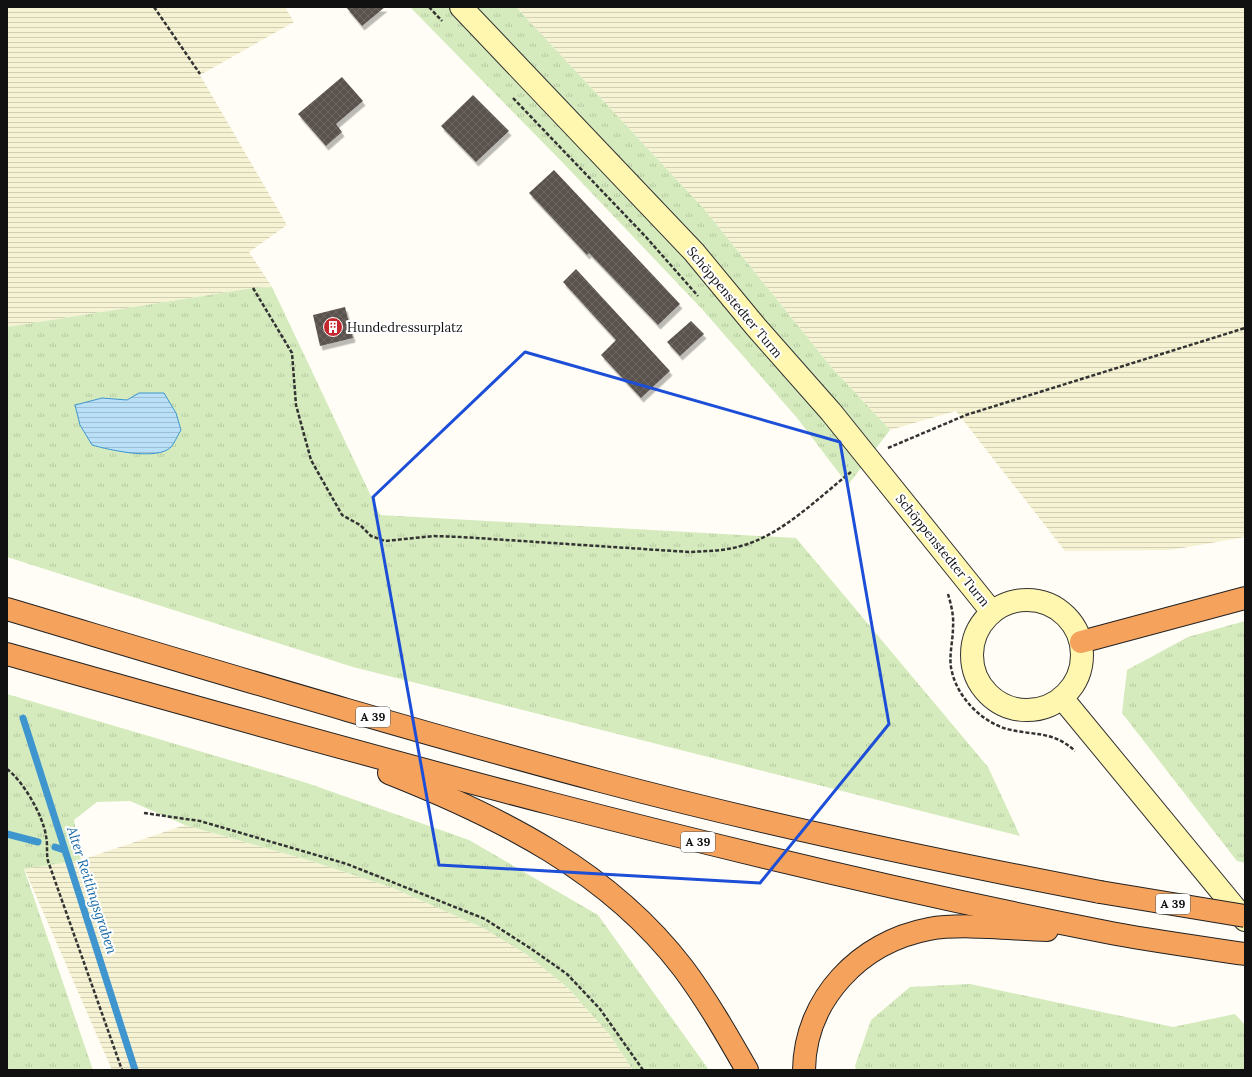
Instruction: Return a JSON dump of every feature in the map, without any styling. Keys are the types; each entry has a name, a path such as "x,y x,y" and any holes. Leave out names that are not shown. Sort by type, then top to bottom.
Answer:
{"highway":[{"path":"1081,642 1245,598"},
{"name":"A 39","path":"7,609 304,698 609,783 917,856 1100,892 1245,916"},
{"name":"A 39","path":"7,654 552,805 734,851 912,891 1108,932 1245,954"},
{"path":"292,734 443,794 531,838 588,875 638,918 682,967 701,993 747,1070"},
{"path":"804,1070 810,1033 815,1017 830,991 845,973 858,961 891,940 917,932 950,927 1108,932"}],"main road":[{"name":"Schöppenstedter Turm","path":"461,7 694,252 861,464 992,612"},
{"path":"1014,601 1039,601 1051,605 1070,620 1081,642 1081,667 1071,690 1062,698 1038,710 1011,708 998,703 988,695 979,684 971,659 972,646 976,633 983,621 992,612 1014,601"},
{"path":"1062,698 1245,920"}],"path":[{"path":"154,7 200,74"},
{"path":"430,7 445,25"},
{"path":"509,93 646,237 702,299"},
{"path":"253,288 292,353 296,405 311,460 342,515 360,525 371,536 385,541 434,536 461,536 689,552 720,550 742,546 776,532 861,464 890,447 966,415 1245,328"},
{"path":"857,477 861,464"},
{"path":"944,588 948,594 953,620 952,672 957,686 966,700 977,713 990,721 1007,729 1046,735 1065,742 1078,754"},
{"path":"7,770 15,776 34,804 46,835 48,861 122,1070"},
{"path":"144,813 200,821 347,864 485,919 567,974 600,1009 643,1070"}],"highlighted area":[{"path":"525,352 840,442 889,724 760,883 439,865 373,497"}],"shaded area":[{"path":"7,7 285,7 294,22 200,75 287,225 249,252 272,287 253,288 7,327"},
{"path":"516,7 1245,7 1245,537 1171,550 1065,551 956,411 890,430 832,368 704,209"},
{"path":"185,825 311,861 393,888 483,928 526,954 568,988 609,1034 633,1070 112,1070 24,868 81,860"}],"green space":[{"path":"410,7 516,7 704,209 832,368 890,430 848,485 798,419 701,308 564,164"},
{"path":"272,287 380,515 796,538 988,767 1020,836 353,667 7,557 7,327 253,288"},
{"path":"1245,621 1245,863 1237,861 1122,713 1127,670 1188,637"},
{"path":"7,694 307,783 469,840 598,915 709,1070 633,1070 609,1034 568,988 526,954 483,928 393,888 311,861 185,825 130,801 97,802 74,820 81,860 24,869 93,1070 7,1070"},
{"path":"970,984 1173,1027 1235,1014 1245,1025 1245,1070 856,1070 855,1066 871,1020 910,987"}],"water":[{"path":"139,393 164,393 176,413 181,430 171,447 165,451 145,454 121,452 92,445 80,425 75,405 102,398 127,400"}],"building":[{"path":"346,7 385,7 362,26"},
{"path":"342,77 363,101 336,124 342,132 326,146 298,114"},
{"path":"473,95 509,131 476,162 441,126"},
{"path":"554,170 680,304 658,325 589,253 587,255 529,193"},
{"path":"576,269 670,371 641,398 601,355 616,340 563,282"},
{"name":"Hundedressurplatz","path":"345,307 353,338 320,346 313,315"},
{"path":"691,321 704,334 680,356 667,342"}],"waterway":[{"name":"Alter Reitlingsgraben","path":"23,718 135,1070"},
{"path":"7,834 38,842"},
{"name":"Alter Reitlingsgraben","path":"55,847 64,850"}],"place":[{"name":"Hundedressurplatz","path":"333,327"}]}
